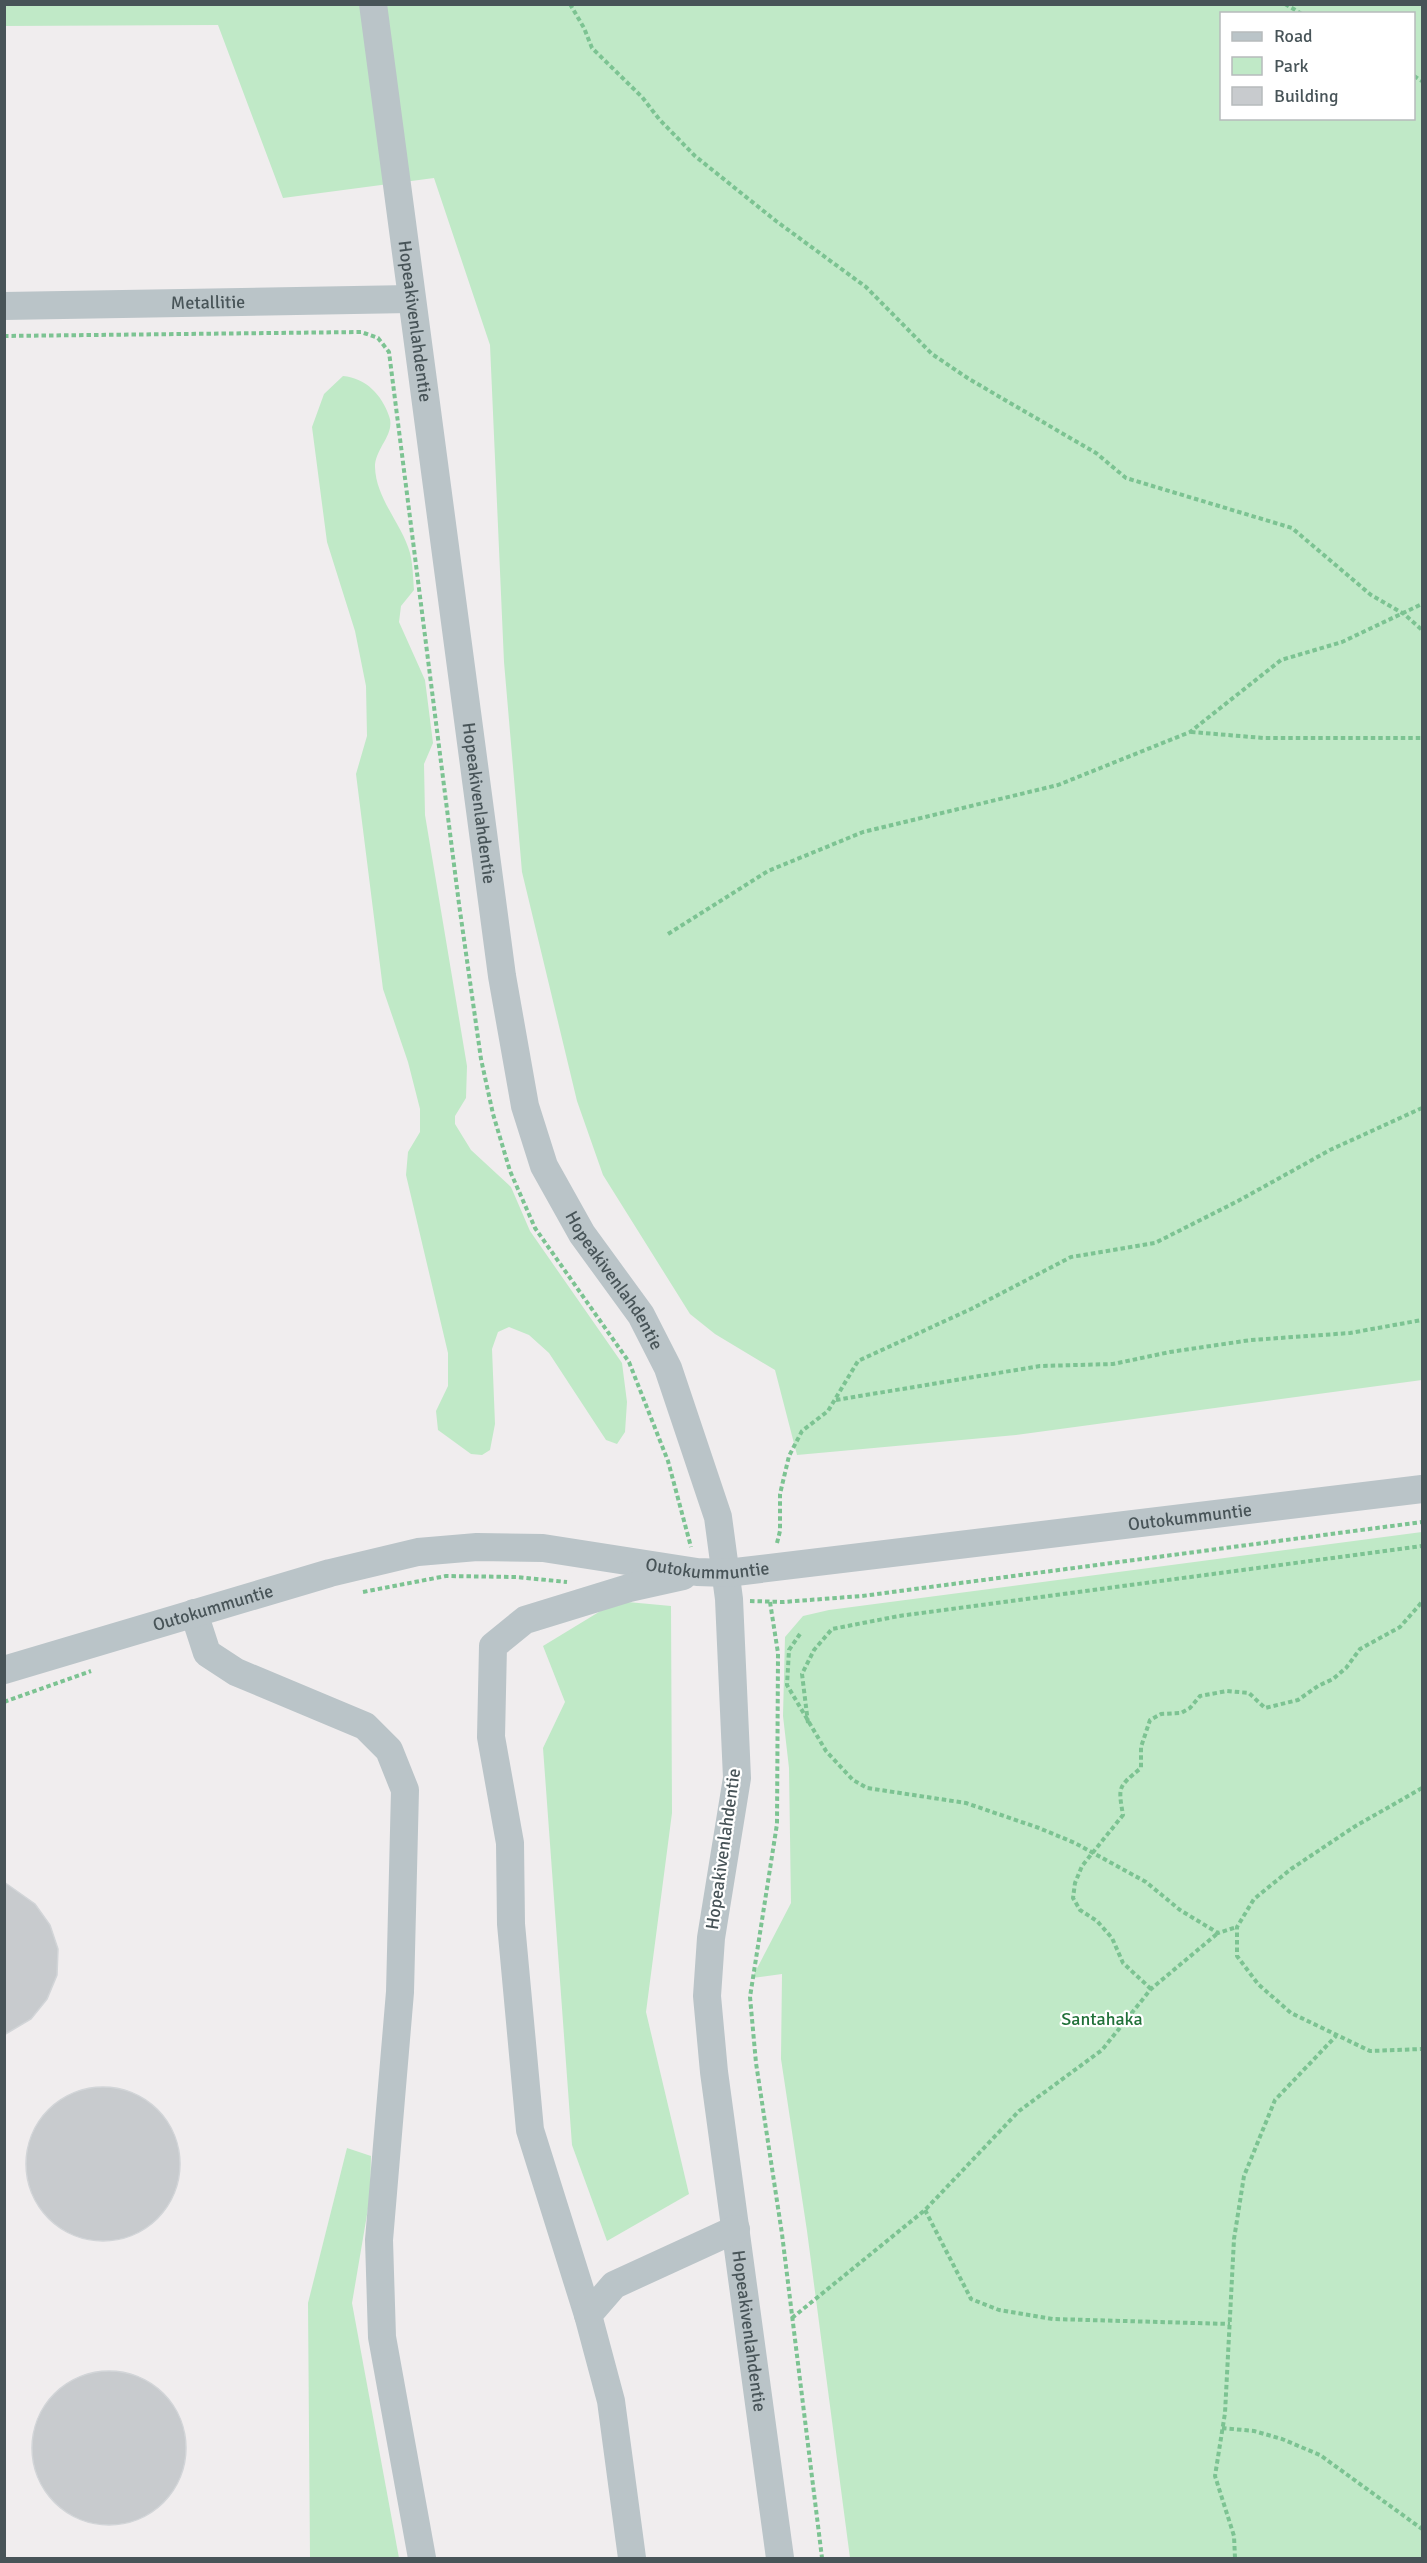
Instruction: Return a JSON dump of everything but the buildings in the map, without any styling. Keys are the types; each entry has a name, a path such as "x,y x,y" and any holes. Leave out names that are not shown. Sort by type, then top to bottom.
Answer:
{"street":[{"name":"Hopeakivenlahdentie","path":"373,4 500,964 514,1056 525,1106 544,1166 567,1209 641,1315 668,1368 718,1517 728,1586 736,1778 711,1938 707,1996 714,2072 780,2559"},
{"name":"Metallitie","path":"4,306 411,299"},
{"name":"Outokummuntie","path":"4,1670 330,1573 418,1552 477,1547 543,1548 697,1572 728,1586 771,1568 1422,1489"},
{"path":"632,2559 611,2401 588,2315 530,2130 511,1924 510,1843 491,1737 493,1646 525,1620 629,1588 697,1572"},
{"path":"194,1613 207,1653 236,1672 365,1726 389,1750 405,1790 400,1992 379,2240 382,2337 422,2559"},
{"path":"588,2315 614,2285 736,2229"}],"path":[{"path":"570,4 592,48 642,97 694,156 776,221 866,287 932,354 969,379 1096,453 1126,478 1292,528 1371,595 1404,614 1422,630"},
{"path":"1285,4 1299,12"},
{"path":"4,336 361,332 378,338 389,352 459,904 481,1059 493,1113 510,1172 535,1228 629,1362 668,1461 697,1572"},
{"path":"668,934 768,871 863,832 1058,785 1190,732 1281,660 1342,642 1422,604"},
{"path":"1190,732 1264,738 1422,738"},
{"path":"771,1568 780,1531 780,1494 789,1456 801,1431 828,1411 858,1360 971,1309 1071,1257 1155,1243 1238,1201 1330,1150 1422,1108"},
{"path":"835,1400 1040,1366 1113,1364 1170,1352 1251,1340 1350,1332 1422,1320"},
{"path":"728,1586 770,1602 862,1596 1422,1522"},
{"path":"808,1723 802,1674 814,1650 832,1629 910,1614 1422,1546"},
{"path":"353,1594 446,1576 517,1577 573,1582"},
{"path":"770,1602 778,1653 777,1824 750,1997 756,2063 792,2318 822,2559"},
{"path":"1151,1989 1123,1963 1112,1938 1097,1921 1080,1910 1073,1898 1075,1883 1082,1866 1123,1815 1120,1793 1122,1784 1141,1768 1141,1747 1150,1720 1161,1714 1181,1713 1190,1708 1200,1696 1227,1691 1249,1693 1265,1707 1298,1700 1318,1686 1334,1679 1346,1668 1360,1649 1400,1627 1422,1602"},
{"path":"800,1634 789,1650 787,1685 826,1751 852,1779 867,1788 966,1803 1040,1828 1146,1882 1180,1910 1218,1933"},
{"path":"4,1702 99,1668"},
{"path":"1422,1788 1354,1827 1291,1869 1254,1899 1237,1927 1237,1956 1258,1984 1291,2013 1370,2051 1422,2049"},
{"path":"792,2318 925,2210 1019,2111 1102,2050 1151,1989 1218,1933 1237,1927"},
{"path":"1235,2559 1234,2536 1215,2476 1222,2428 1234,2240 1244,2176 1275,2100 1336,2036"},
{"path":"925,2210 971,2299 999,2310 1053,2319 1230,2324"},
{"path":"1222,2428 1254,2431 1282,2439 1320,2455 1422,2529"}],"green space":[{"path":"4,5 1422,5 1422,1380 1016,1435 797,1455 775,1370 715,1334 690,1314 603,1175 577,1101 522,872 504,662 490,345 434,178 283,198 218,25 5,26"},
{"path":"343,376 359,380 372,389 382,401 389,416 390,429 376,460 376,479 384,501 406,542 412,562 414,590 401,606 399,622 425,680 433,743 424,764 425,815 467,1066 466,1098 455,1116 455,1124 471,1150 511,1187 530,1231 622,1363 627,1402 625,1432 617,1444 606,1440 549,1353 529,1335 509,1327 498,1332 492,1349 495,1424 490,1450 482,1455 471,1454 438,1430 436,1411 448,1386 448,1353 406,1175 408,1152 420,1132 420,1109 408,1062 383,989 356,774 367,736 366,686 355,631 327,542 312,427 324,394"},
{"name":"Santahaka","path":"1422,1532 1422,2558 850,2558 807,2231 781,2059 782,1974 752,1978 791,1903 789,1768 783,1716 785,1637 803,1616 829,1610"},
{"path":"617,1601 671,1606 672,1813 646,2012 689,2194 607,2241 572,2145 543,1748 565,1702 543,1646"},
{"path":"347,2148 371,2156 370,2197 352,2303 399,2558 310,2558 308,2303"}]}
